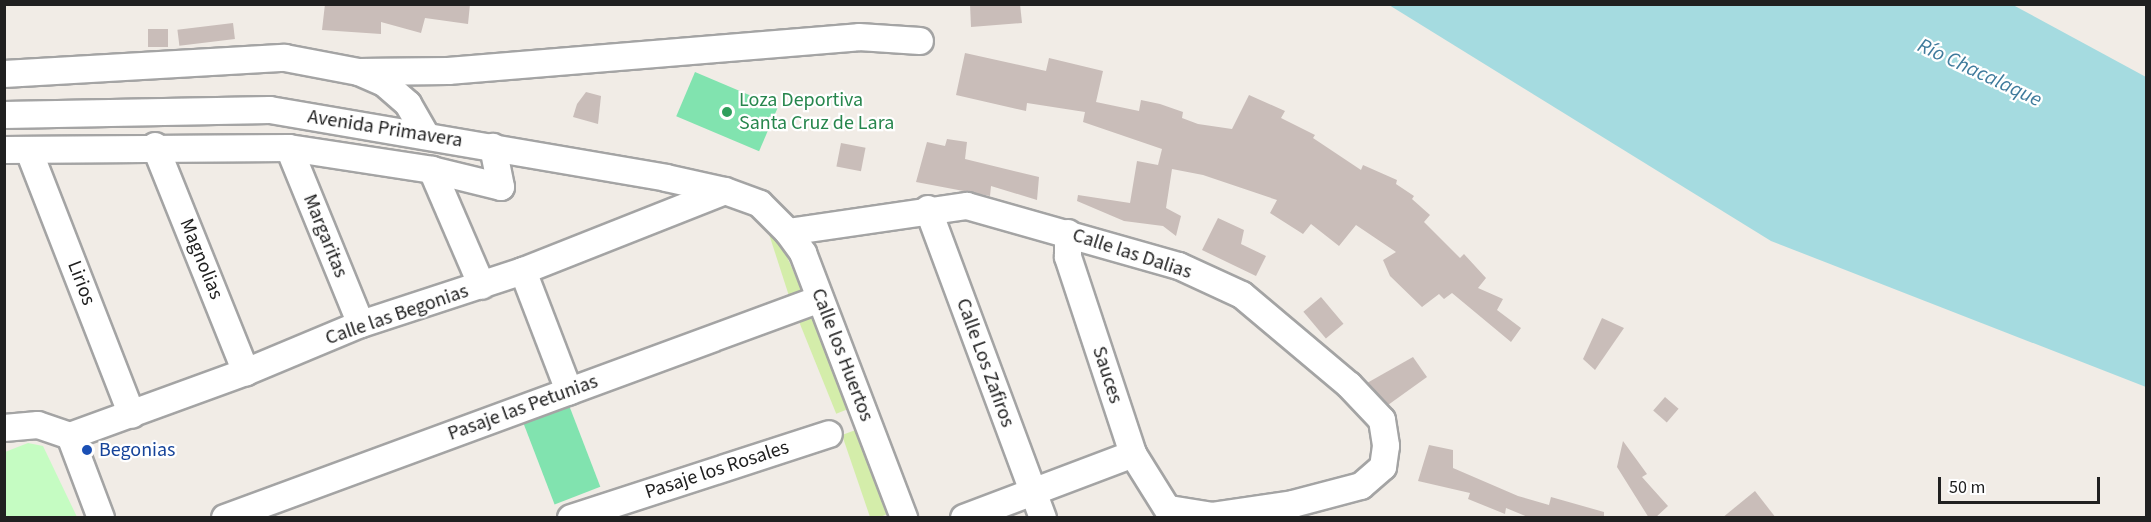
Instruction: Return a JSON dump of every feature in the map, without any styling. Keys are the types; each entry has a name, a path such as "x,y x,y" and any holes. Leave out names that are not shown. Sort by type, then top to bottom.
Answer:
{"street":[{"path":"4,74 285,58 359,72 448,71 859,37 920,41"},
{"path":"359,72 384,83 408,104 426,135"},
{"name":"Avenida Primavera","path":"4,116 270,110 426,135 725,191 760,204"},
{"path":"17,150 155,146 289,148 432,170 501,187 493,147"},
{"name":"Magnolias","path":"155,146 246,372"},
{"name":"Margaritas","path":"289,148 361,324"},
{"name":"Lirios","path":"17,150 132,415"},
{"path":"432,170 482,286"},
{"name":"Calle las Begonias","path":"69,436 246,372 361,324 523,271 725,191"},
{"name":"Calle los Huertos","path":"760,204 788,232 803,253 904,518"},
{"name":"Calle las Dalias","path":"788,232 928,209 967,206 1179,266 1242,295 1349,385 1382,420 1386,446 1383,466 1361,486 1296,511"},
{"name":"Calle Los Zafiros","path":"928,209 1042,518"},
{"name":"Sauces","path":"1068,233 1068,257 1133,454 1172,513"},
{"path":"523,271 569,391"},
{"name":"Pasaje las Petunias","path":"225,518 820,299"},
{"path":"4,428 38,425 69,436 101,518"},
{"name":"Pasaje los Rosales","path":"571,518 829,434"},
{"path":"964,518 1133,454"},
{"path":"1172,513 1213,516 1296,511"}],"green space":[{"name":"Loza Deportiva Santa Cruz de Lara","path":"695,72 778,107 759,151 676,116"},
{"path":"768,231 781,243 802,291 789,296"},
{"path":"816,313 854,407 836,414 798,320"},
{"path":"567,400 600,487 555,504 521,418"},
{"path":"861,428 890,513 880,517 870,517 842,435"},
{"path":"28,443 43,446 77,517 5,517 5,452"}],"water":[{"name":"Río Chacalaque","path":"1389,5 2013,5 2146,77 2146,387 1771,241"}],"building":[{"path":"325,4 470,4 468,24 425,18 421,33 381,22 381,34 322,30"},
{"path":"970,4 1020,4 1022,23 971,27"},
{"path":"233,23 235,39 179,46 177,30"},
{"path":"148,29 168,29 168,47 148,47"},
{"path":"965,53 1046,71 1049,58 1103,71 1096,102 1139,111 1141,100 1160,104 1183,112 1182,118 1198,124 1232,129 1249,95 1285,111 1281,118 1315,135 1313,138 1361,170 1363,165 1397,180 1396,184 1414,196 1412,199 1430,215 1424,222 1460,258 1464,254 1486,278 1478,288 1503,299 1497,310 1521,328 1511,342 1452,293 1444,299 1439,294 1422,307 1390,276 1383,260 1396,252 1356,225 1339,246 1311,224 1303,234 1270,213 1277,200 1203,175 1172,169 1166,208 1181,216 1176,236 1163,226 1124,221 1077,201 1078,195 1130,203 1137,161 1158,165 1162,149 1083,122 1085,112 1027,103 1026,111 956,95"},
{"path":"586,92 601,96 598,124 573,117 577,104"},
{"path":"947,139 967,142 965,159 1039,177 1037,200 991,186 990,196 916,182 927,142 945,146"},
{"path":"841,143 866,148 861,171 836,167"},
{"path":"1218,218 1244,230 1241,244 1266,256 1256,276 1202,250"},
{"path":"1321,297 1343,324 1326,339 1303,312"},
{"path":"1602,318 1624,328 1595,370 1583,359"},
{"path":"1413,357 1427,377 1388,405 1367,383"},
{"path":"1665,397 1679,409 1667,422 1653,411"},
{"path":"1623,441 1647,474 1642,477 1668,506 1655,518 1649,518 1617,467"},
{"path":"1429,445 1453,450 1453,468 1518,496 1549,505 1551,497 1604,512 1604,518 1530,518 1506,508 1505,514 1468,499 1470,493 1418,481"},
{"path":"1755,491 1776,518 1722,518"}],"place":[{"name":"Loza Deportiva Santa Cruz de Lara","path":"727,112"},
{"name":"Begonias","path":"87,450"}]}
